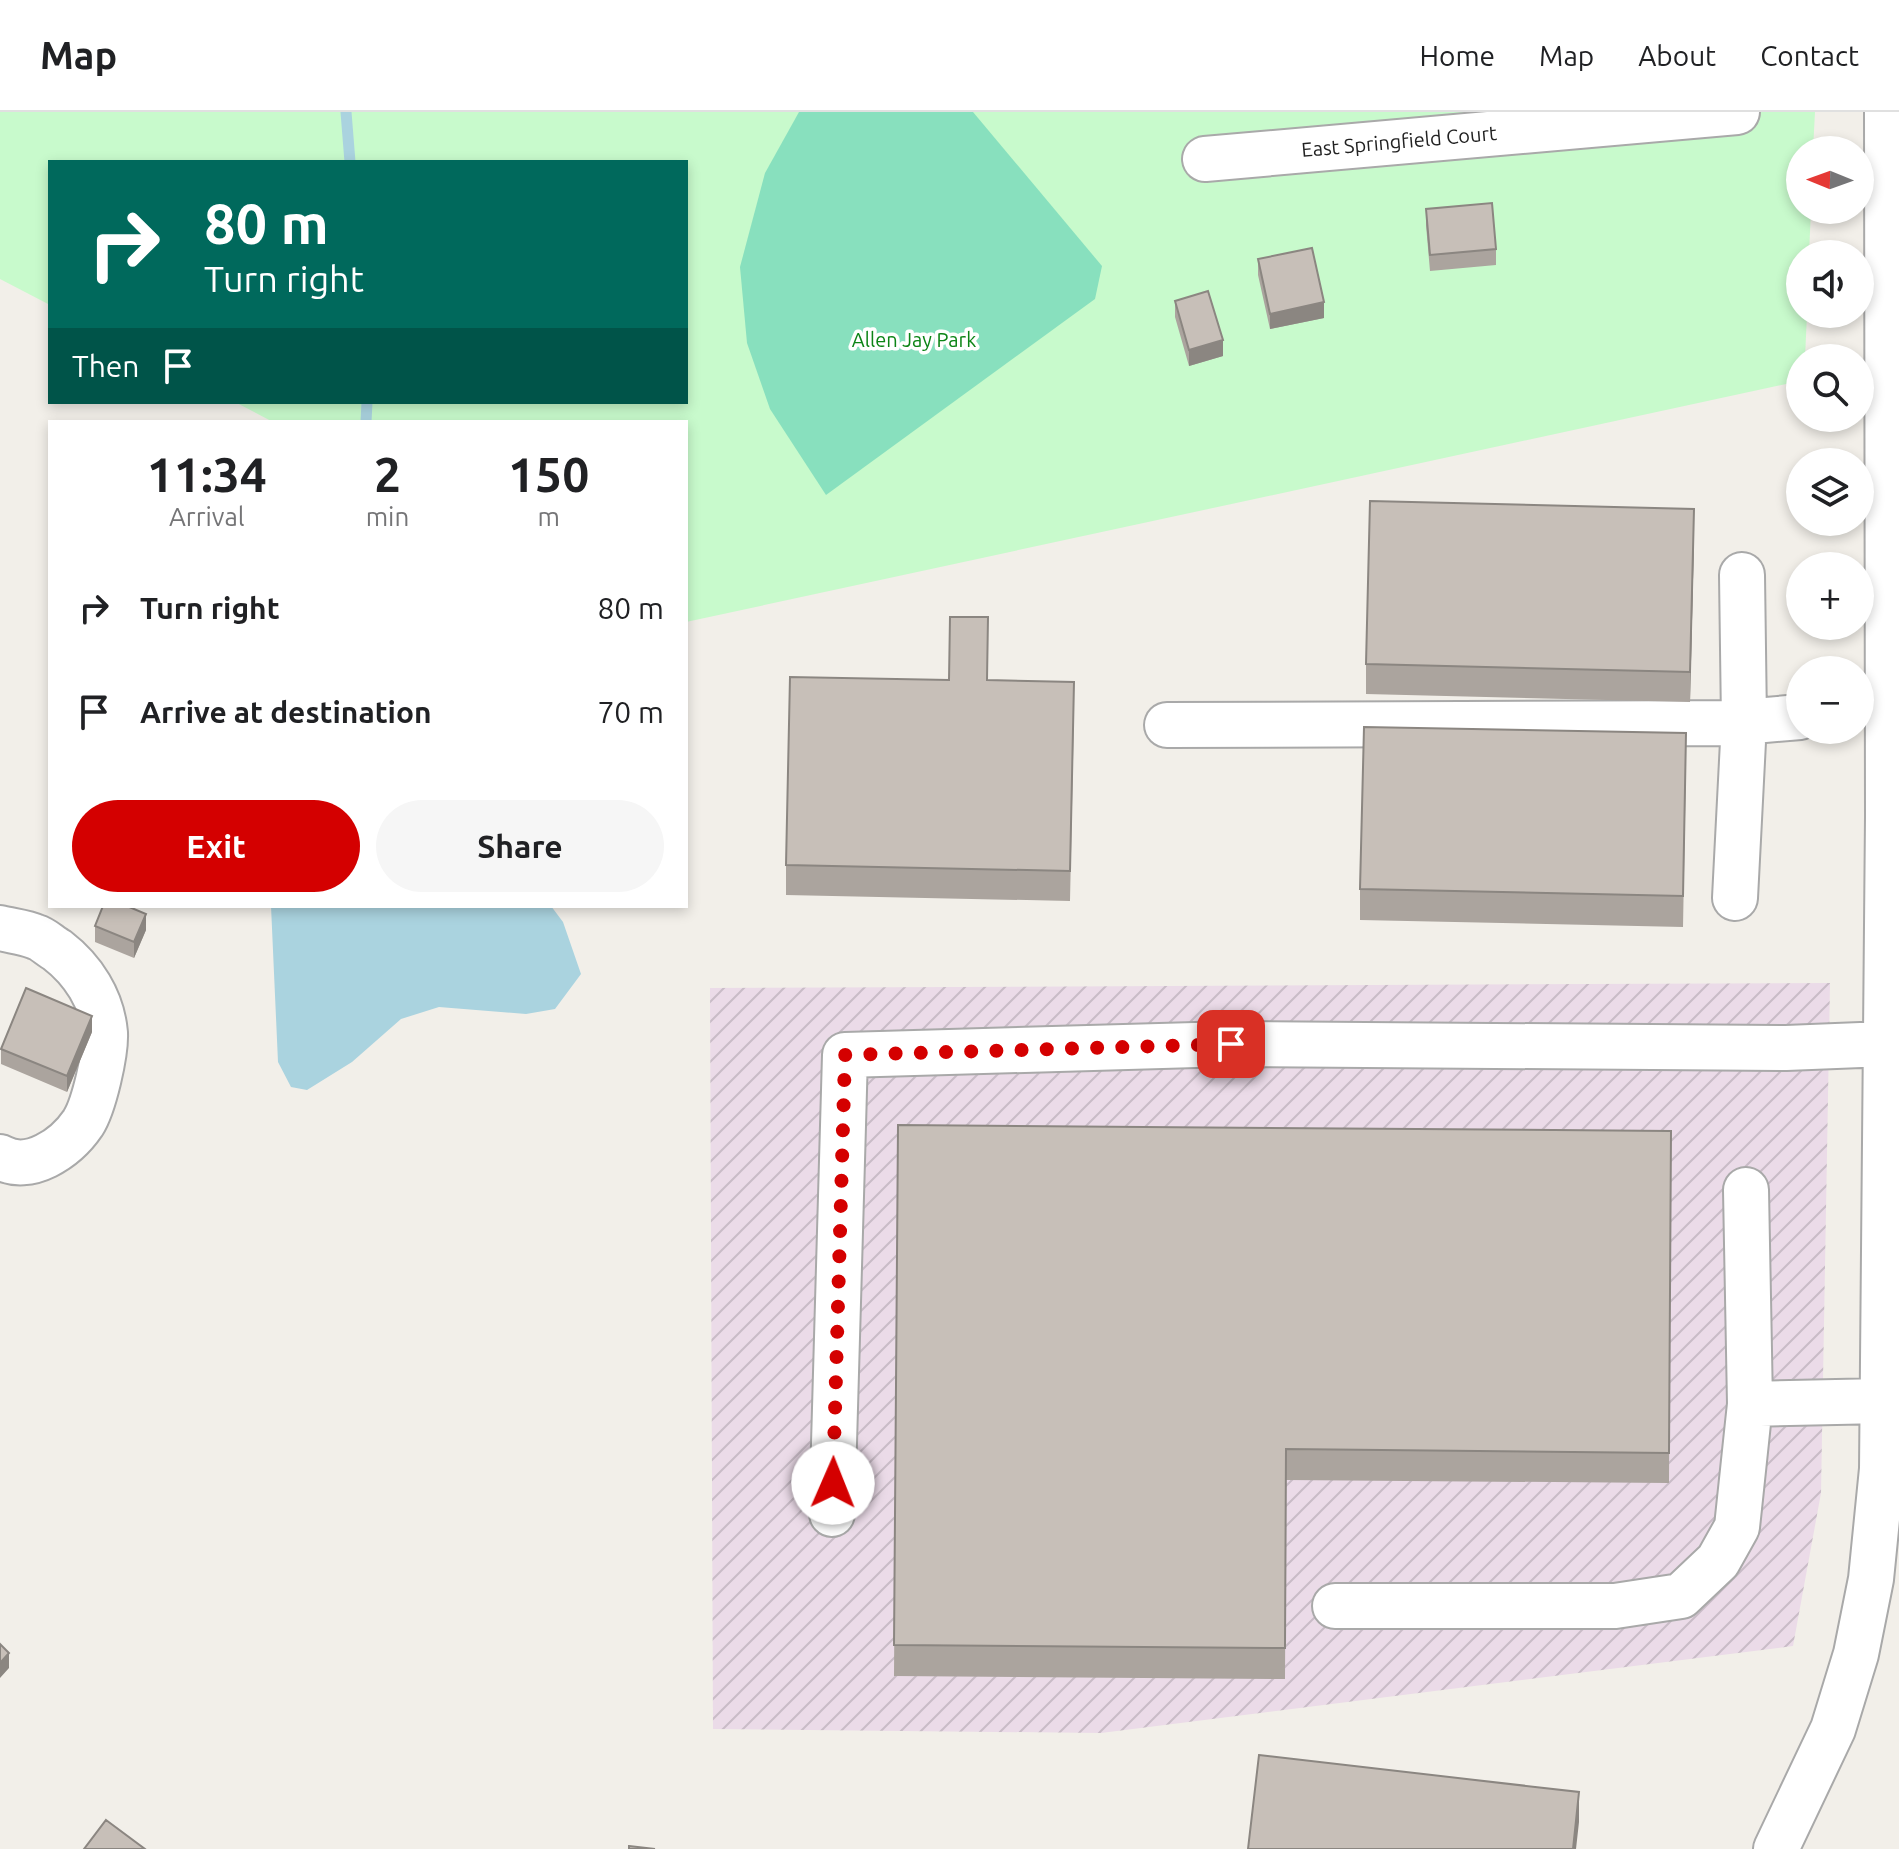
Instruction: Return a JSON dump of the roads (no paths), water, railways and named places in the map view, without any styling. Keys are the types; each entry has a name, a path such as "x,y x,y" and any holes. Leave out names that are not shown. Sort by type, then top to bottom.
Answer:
{"street":[{"name":"East Springfield Court","path":"1205,159 1737,112"},
{"path":"1776,1849 1833,1729 1856,1654 1871,1579 1882,1469 1891,1281 1874,710 1894,559 1893,227 1887,112"},
{"path":"1735,898 1744,722 1742,575"},
{"path":"1167,725 1744,722 1786,718"},
{"path":"0,928 38,937 75,964 98,1001 105,1035 97,1085 84,1122 64,1144 32,1163 7,1162 0,1157"},
{"path":"832,1514 845,1055 1231,1044 1786,1048 1886,1044"},
{"path":"1335,1606 1615,1606 1681,1596 1718,1561 1737,1527 1750,1404 1746,1190"},
{"path":"1750,1404 1883,1401"}],"water":[{"path":"271,908 552,908 563,922 581,974 555,1009 526,1014 439,1007 401,1019 352,1062 307,1090 291,1087 278,1062"}],"waterway":[{"path":"346,112 350,160"},
{"path":"366,420 367,404"}],"park label":[{"name":"Allen Jay Park","path":"914,339"}]}
